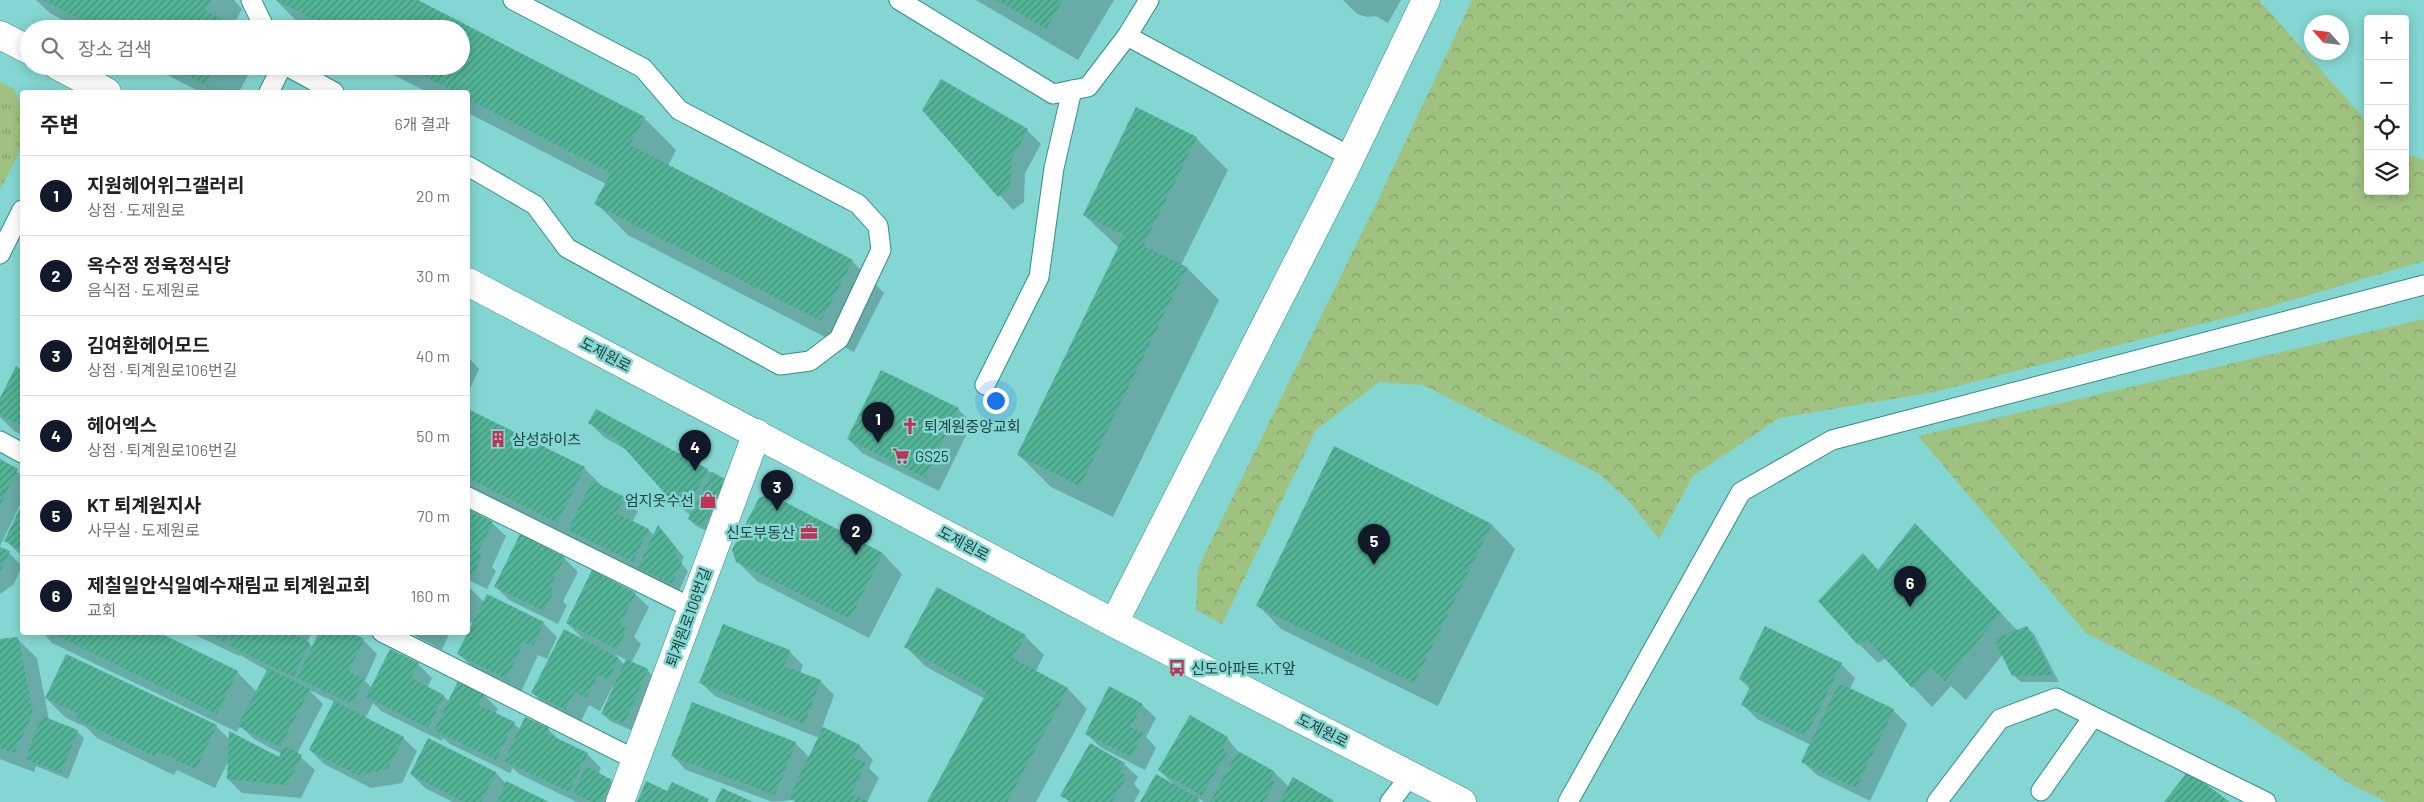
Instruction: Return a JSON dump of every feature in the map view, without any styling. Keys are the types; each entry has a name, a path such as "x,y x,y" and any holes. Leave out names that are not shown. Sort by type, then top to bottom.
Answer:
{"street":[{"path":"1114,623 1351,157 1426,0"},
{"path":"0,35 20,45"},
{"path":"71,75 92,89"},
{"name":"도제원로","path":"470,283 1114,623 1462,802"},
{"name":"퇴계원로106번길","path":"620,802 756,433"}],"lane":[{"path":"251,0 260,20"},
{"path":"470,167 535,205 567,248 780,365 810,361 839,339 881,250 878,226 858,204 679,110 643,68 513,0"},
{"path":"898,0 1053,94 1088,87 1127,36 1149,0"},
{"path":"1127,36 1351,157"},
{"path":"270,90 278,75"},
{"path":"297,75 311,87 325,90"},
{"path":"985,385 1039,277 1054,168 1072,90"},
{"path":"0,254 20,214"},
{"path":"1568,802 1741,492 1832,440 2424,285"},
{"path":"0,441 20,452"},
{"path":"470,497 692,608"},
{"path":"388,635 636,760"},
{"path":"1937,802 2000,719 2056,698 2266,802"},
{"path":"2041,791 2093,717"},
{"path":"1390,802 1410,775"}],"green space":[{"path":"1472,0 2259,0 2304,51 2304,60 2312,60 2364,118 2364,195 2409,195 2409,154 2424,160 2424,261 2268,307 1934,392 1779,418 1693,476 1659,539 1629,501 1599,474 1423,385 1379,382 1316,430 1222,624 1196,610 1198,568 1378,200"},
{"path":"0,82 14,89 20,104 20,151 0,190"},
{"path":"2424,319 2424,802 2386,802 2352,785 2240,711 2086,633 1918,436"}],"building":[{"path":"43,0 211,0 205,10 223,20 81,20"},
{"path":"276,0 418,0 457,20 314,20"},
{"path":"996,0 1063,0 1046,29"},
{"path":"470,27 645,117 630,145 853,260 821,321 594,204 611,173 470,100 470,90 451,90 422,75 470,75"},
{"path":"186,75 212,75 207,86"},
{"path":"941,79 1028,129 1012,158 1010,188 998,197 922,110"},
{"path":"1136,107 1197,137 1143,246 1187,267 1080,486 1017,455 1124,235 1083,215"},
{"path":"16,366 20,369 20,425 0,415 0,398"},
{"path":"881,370 959,408 925,478 847,439"},
{"path":"596,409 708,469 688,508 670,499 616,439 588,423"},
{"name":"삼성하이츠","path":"470,410 585,467 557,523 470,479"},
{"path":"1334,446 1492,524 1414,683 1256,606"},
{"path":"0,459 18,469 0,505"},
{"name":"엄지옷수선","path":"712,472 727,480 703,527 688,519"},
{"path":"592,481 625,497 616,513 649,529 633,562 568,530"},
{"path":"770,494 883,553 850,619 736,562 732,550 759,498"},
{"path":"20,508 20,550 4,541"},
{"path":"470,510 493,522 478,553 482,556 473,576 470,575"},
{"path":"1915,523 2001,613 1945,681 1931,668 1912,688 1867,639 1858,645 1818,601 1863,553 1878,570"},
{"path":"658,525 677,549 675,555 682,563 672,584 638,568"},
{"path":"520,534 565,557 549,588 554,590 544,611 494,587"},
{"path":"0,547 10,551 0,572"},
{"path":"592,570 636,593 620,625 627,629 617,649 566,623"},
{"path":"937,587 1026,635 1013,658 1068,688 1007,802 927,802 987,692 904,647"},
{"path":"487,594 544,622 533,646 524,642 506,679 457,654 466,635 470,635 470,628"},
{"path":"723,624 790,650 784,666 821,680 804,724 699,683"},
{"path":"1765,626 1842,663 1806,736 1741,705 1751,685 1739,679"},
{"path":"2027,626 2053,675 2012,676 1994,639"},
{"path":"564,629 619,658 608,681 598,675 586,698 575,692 565,710 531,693"},
{"path":"55,635 164,635 238,671 217,714"},
{"path":"208,635 229,635 225,643"},
{"path":"233,635 296,635 310,643 293,677 228,645"},
{"path":"318,635 356,635 364,639 349,671 364,679 352,704 297,678"},
{"path":"18,637 33,713 14,753 0,748 0,639"},
{"path":"390,649 419,663 411,678 444,695 428,728 366,697"},
{"path":"66,654 217,725 196,769 157,751 154,756 76,719 79,714 45,698"},
{"path":"626,659 648,669 624,724 601,714"},
{"path":"268,668 310,689 280,747 238,726"},
{"path":"458,681 485,694 479,705 515,722 496,760 434,730"},
{"path":"1839,683 1894,709 1856,788 1801,762"},
{"path":"1109,686 1143,704 1130,727 1143,733 1131,757 1085,734"},
{"path":"334,701 404,737 388,769 357,775 309,750"},
{"path":"692,702 796,742 775,795 671,756"},
{"path":"1190,715 1228,737 1222,748 1228,751 1202,796 1158,770"},
{"path":"42,716 78,730 61,773 26,759"},
{"path":"525,717 549,728 546,733 588,753 569,792 504,761"},
{"path":"823,727 860,745 854,758 866,763 851,794 869,802 796,802 789,798"},
{"path":"229,731 279,757 284,746 302,755 287,785 227,779"},
{"path":"428,738 496,772 481,802 464,802 410,774"},
{"path":"1090,743 1125,763 1119,772 1127,776 1112,802 1072,802 1060,796"},
{"path":"1238,751 1274,771 1270,780 1275,782 1264,802 1210,802"},
{"path":"586,766 612,780 600,802 592,802 573,793"},
{"path":"2188,771 2230,802 2164,802"},
{"path":"1156,774 1199,799 1198,802 1140,802"},
{"path":"1293,777 1334,801 1279,802"},
{"path":"506,781 549,802 497,802"},
{"path":"646,781 667,791 672,782 709,799 707,802 637,802"},
{"path":"722,788 753,802 715,802"}],"place":[{"name":"퇴계원중앙교회","path":"910,426"},
{"name":"삼성하이츠","path":"498,439"},
{"name":"지원헤어위그갤러리","path":"878,443"},
{"name":"GS25","path":"901,456"},
{"name":"헤어엑스","path":"695,471"},
{"name":"엄지옷수선","path":"708,500"},
{"name":"김여환헤어모드","path":"777,511"},
{"name":"신도부동산","path":"809,532"},
{"name":"옥수정 정육정식당","path":"856,555"},
{"name":"KT 퇴계원지사","path":"1374,565"},
{"name":"제칠일안식일예수재림교 퇴계원교회","path":"1910,607"},
{"name":"신도아파트.KT앞","path":"1177,668"}]}
